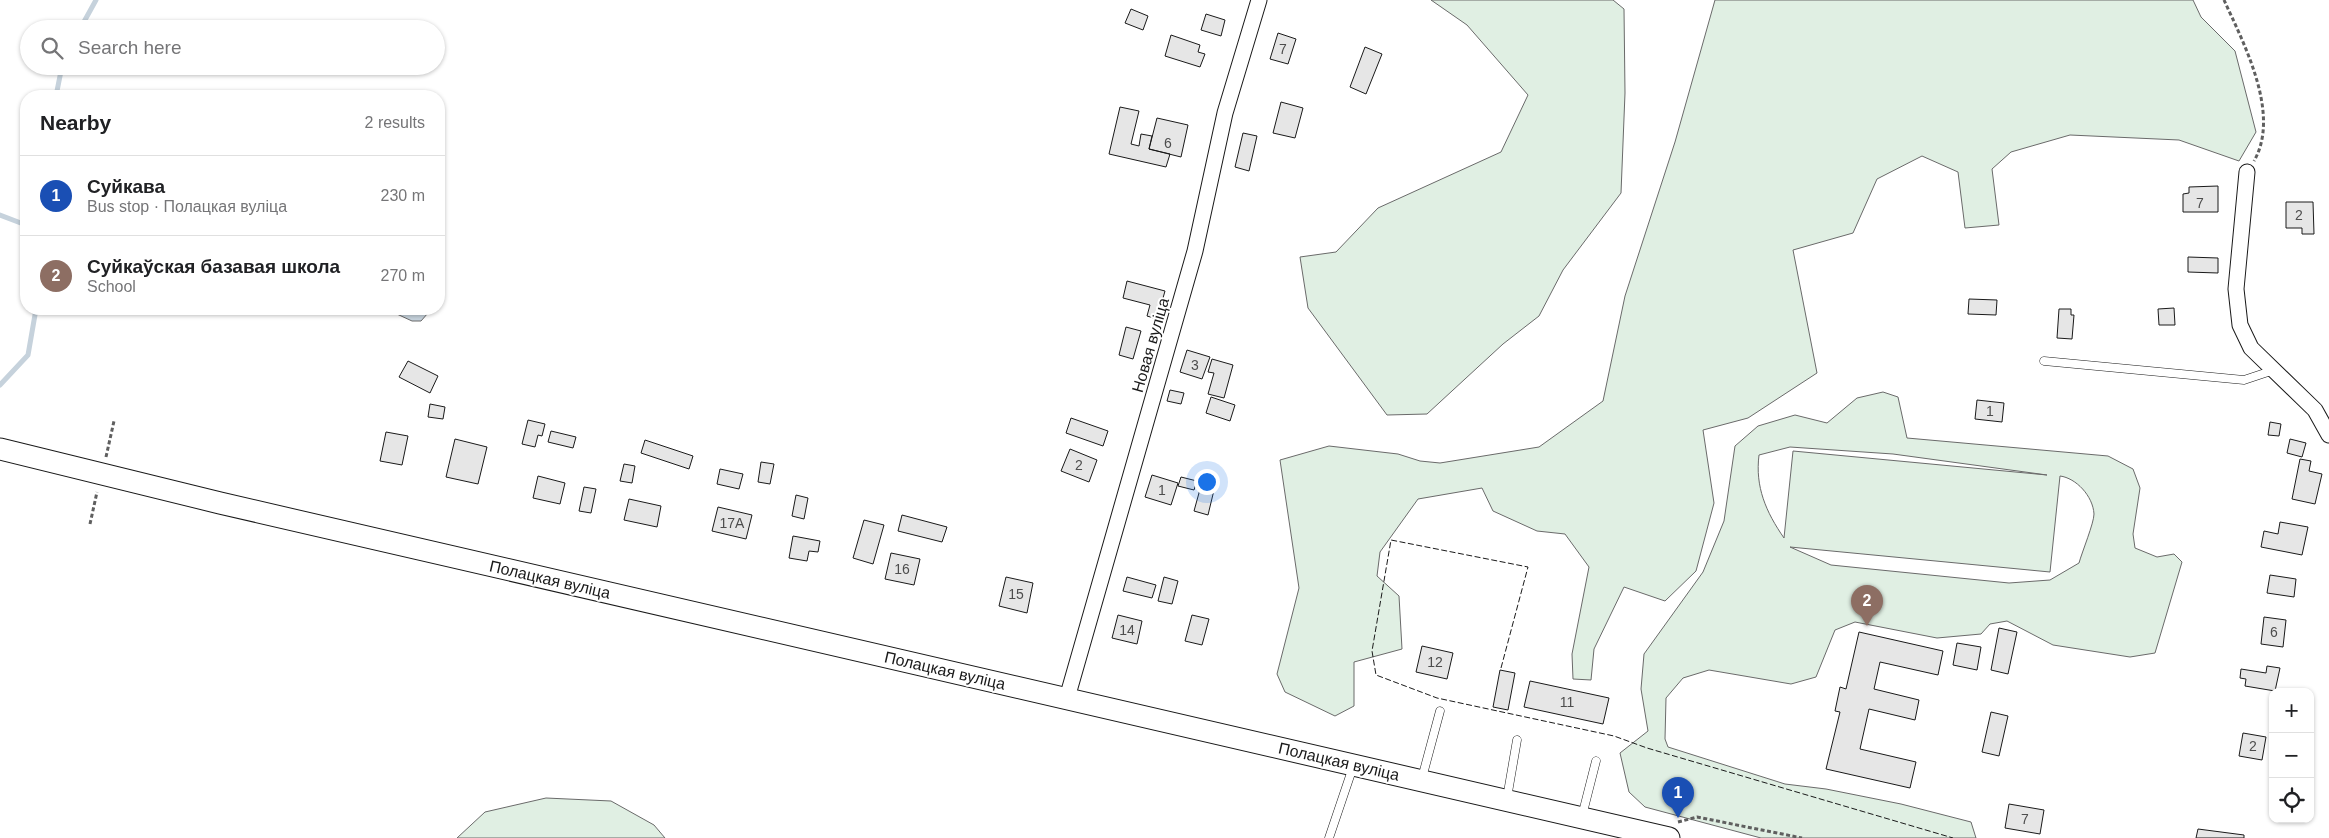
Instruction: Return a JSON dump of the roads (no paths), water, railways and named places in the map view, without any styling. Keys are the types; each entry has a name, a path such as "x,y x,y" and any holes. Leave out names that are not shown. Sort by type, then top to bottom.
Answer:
{"main road":[{"name":"Полацкая вуліца","path":"0,449 220,503 1582,818 1671,830"}],"street":[{"name":"Новая вуліца","path":"1067,698 1194,251 1225,113 1259,0"},
{"path":"2247,172 2236,289 2240,325 2251,348 2315,410 2329,435"}],"lane":[{"path":"2044,361 2244,380 2274,370"},
{"path":"1421,780 1440,711"},
{"path":"1506,800 1517,740"},
{"path":"1582,818 1596,761"},
{"path":"1329,838 1354,765"}],"waterway":[{"path":"85,20 96,0"},
{"path":"57,90 60,75"},
{"path":"0,215 20,223"},
{"path":"0,385 28,355 35,315"}],"place":[{"name":"Суйкаўская базавая школа","path":"1867,626"},
{"name":"Суйкава","path":"1678,818"}]}
